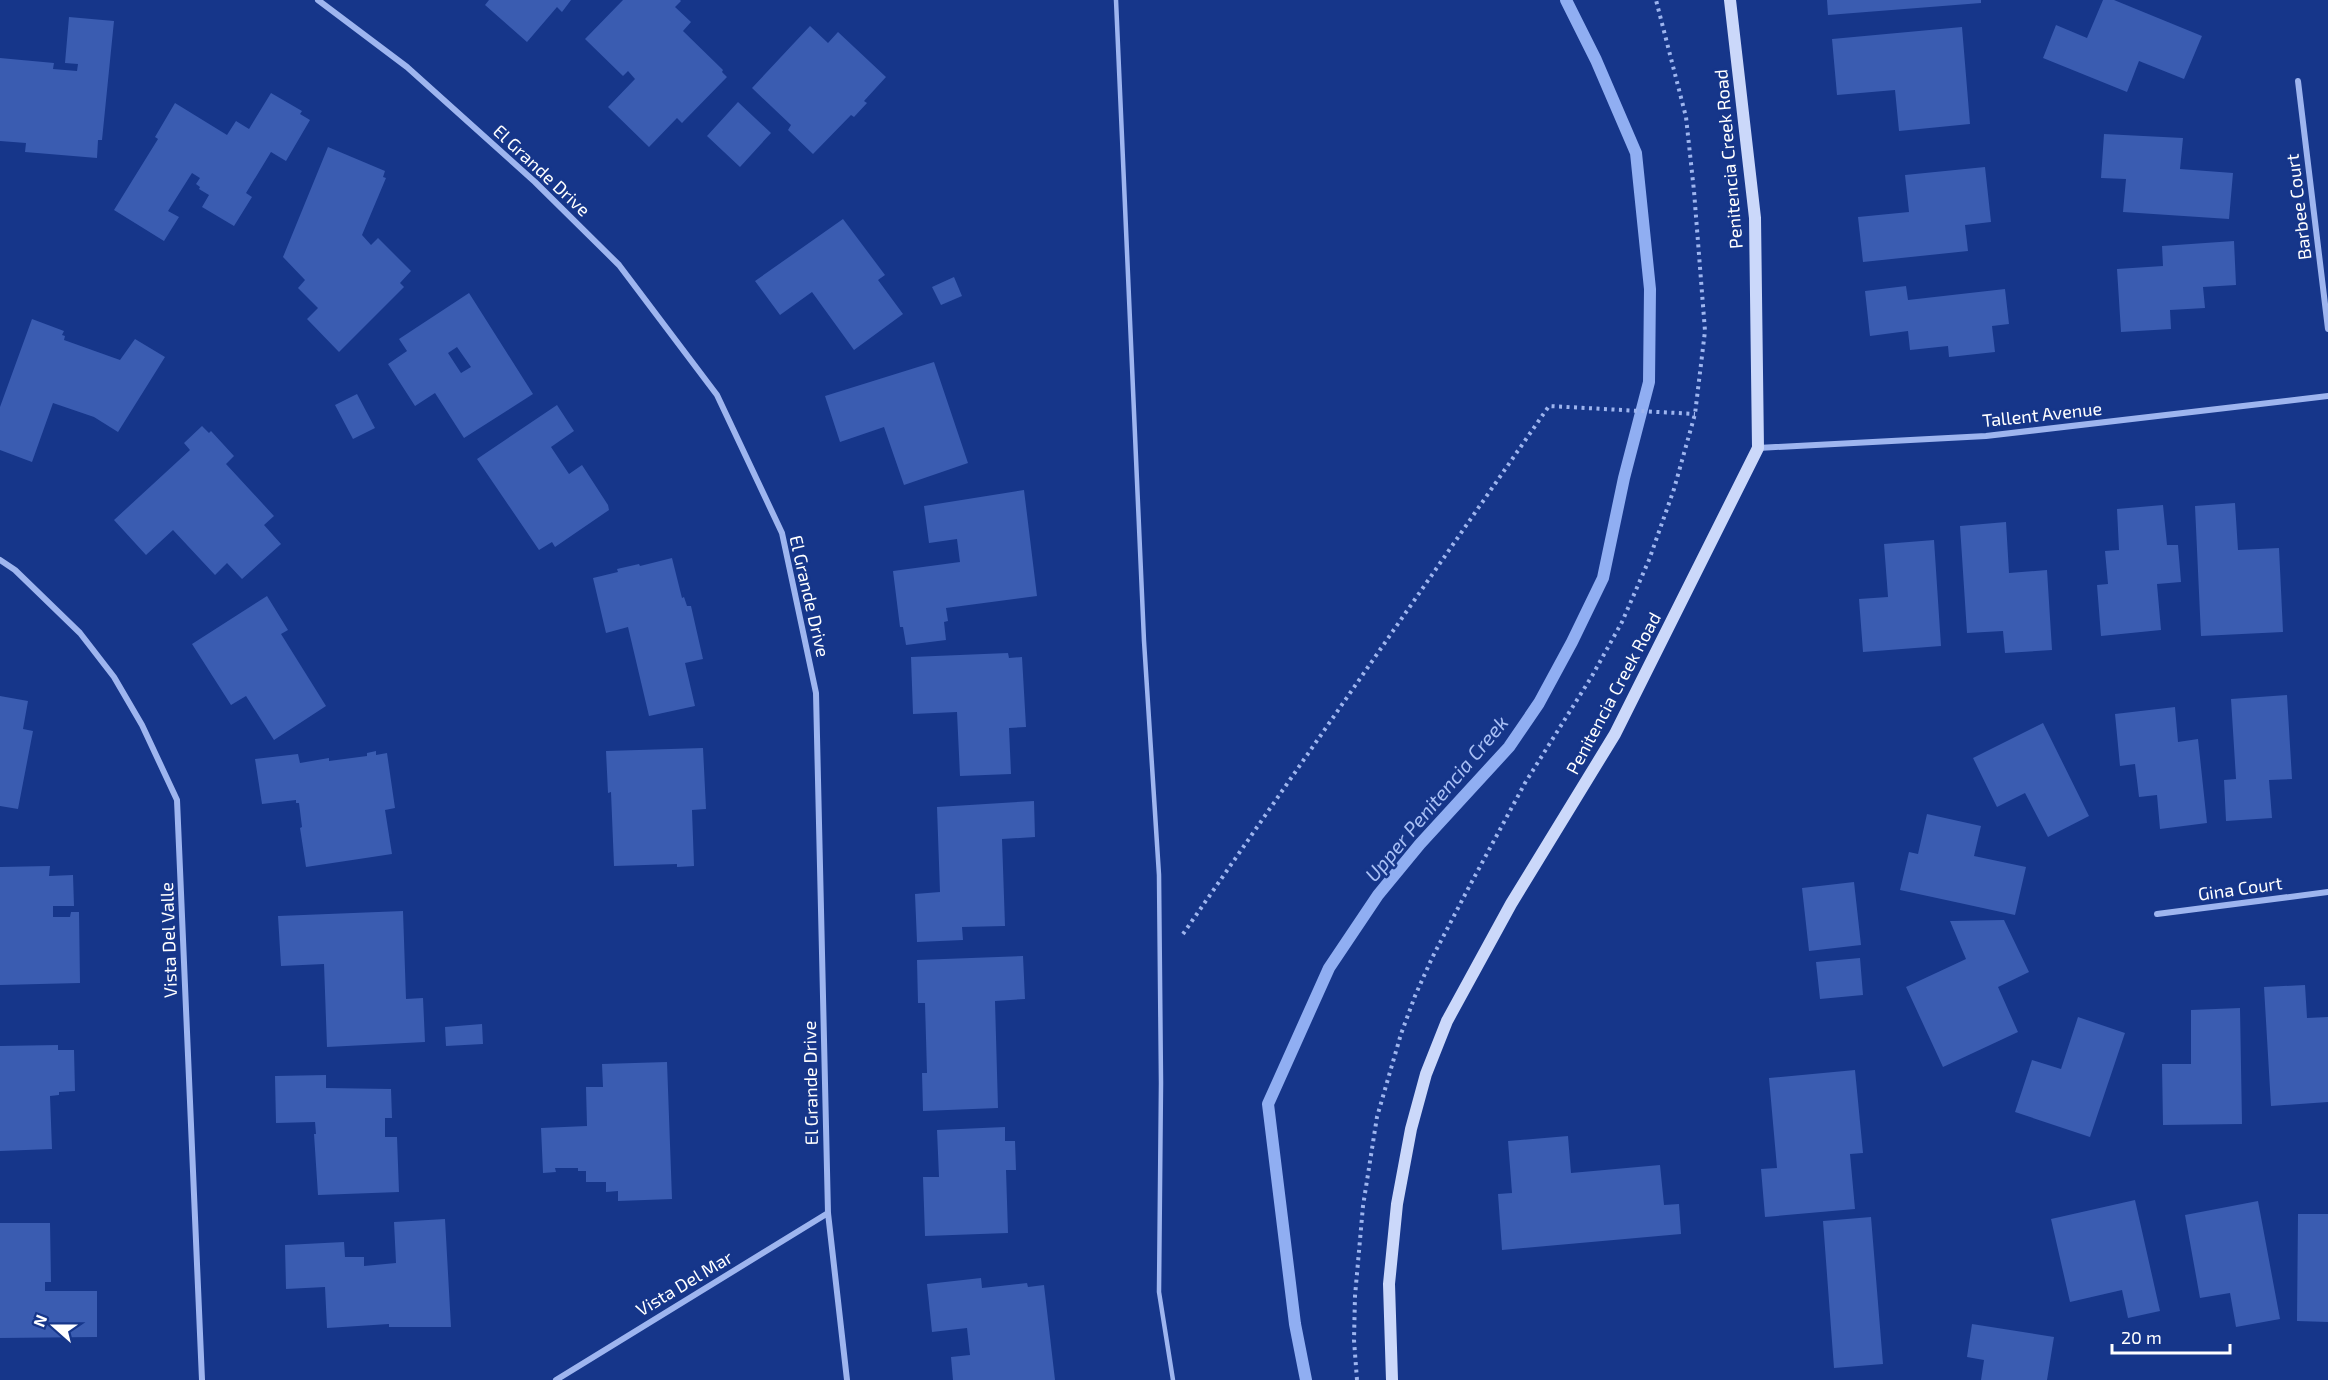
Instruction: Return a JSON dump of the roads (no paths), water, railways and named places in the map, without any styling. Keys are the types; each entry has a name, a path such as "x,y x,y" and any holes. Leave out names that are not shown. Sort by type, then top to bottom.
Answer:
{"street":[{"name":"El Grande Drive","path":"318,0 407,67 535,182 619,265 717,395 782,533 816,693 828,1213 848,1380"},
{"name":"Penitencia Creek Road","path":"1392,1380 1389,1284 1397,1204 1426,1074 1447,1021 1511,904 1615,734 1758,448 1755,218 1730,0"},
{"name":"Barbee Court","path":"2298,81 2328,329"},
{"name":"Tallent Avenue","path":"1758,448 1986,436 2328,396"},
{"name":"Vista Del Valle","path":"0,560 15,570 80,633 114,677 142,725 177,801 202,1380"},
{"name":"Gina Court","path":"2157,914 2328,892"},
{"name":"Vista Del Mar","path":"556,1380 828,1213"}],"lane":[{"path":"1116,0 1144,640 1159,874 1160,1292 1173,1380"}],"waterway":[{"name":"Upper Penitencia Creek","path":"1306,1380 1295,1324 1268,1104 1329,968 1378,895 1420,844 1509,747 1539,703 1572,642 1603,578 1624,478 1649,382 1650,289 1636,153 1596,60 1566,0"}]}
